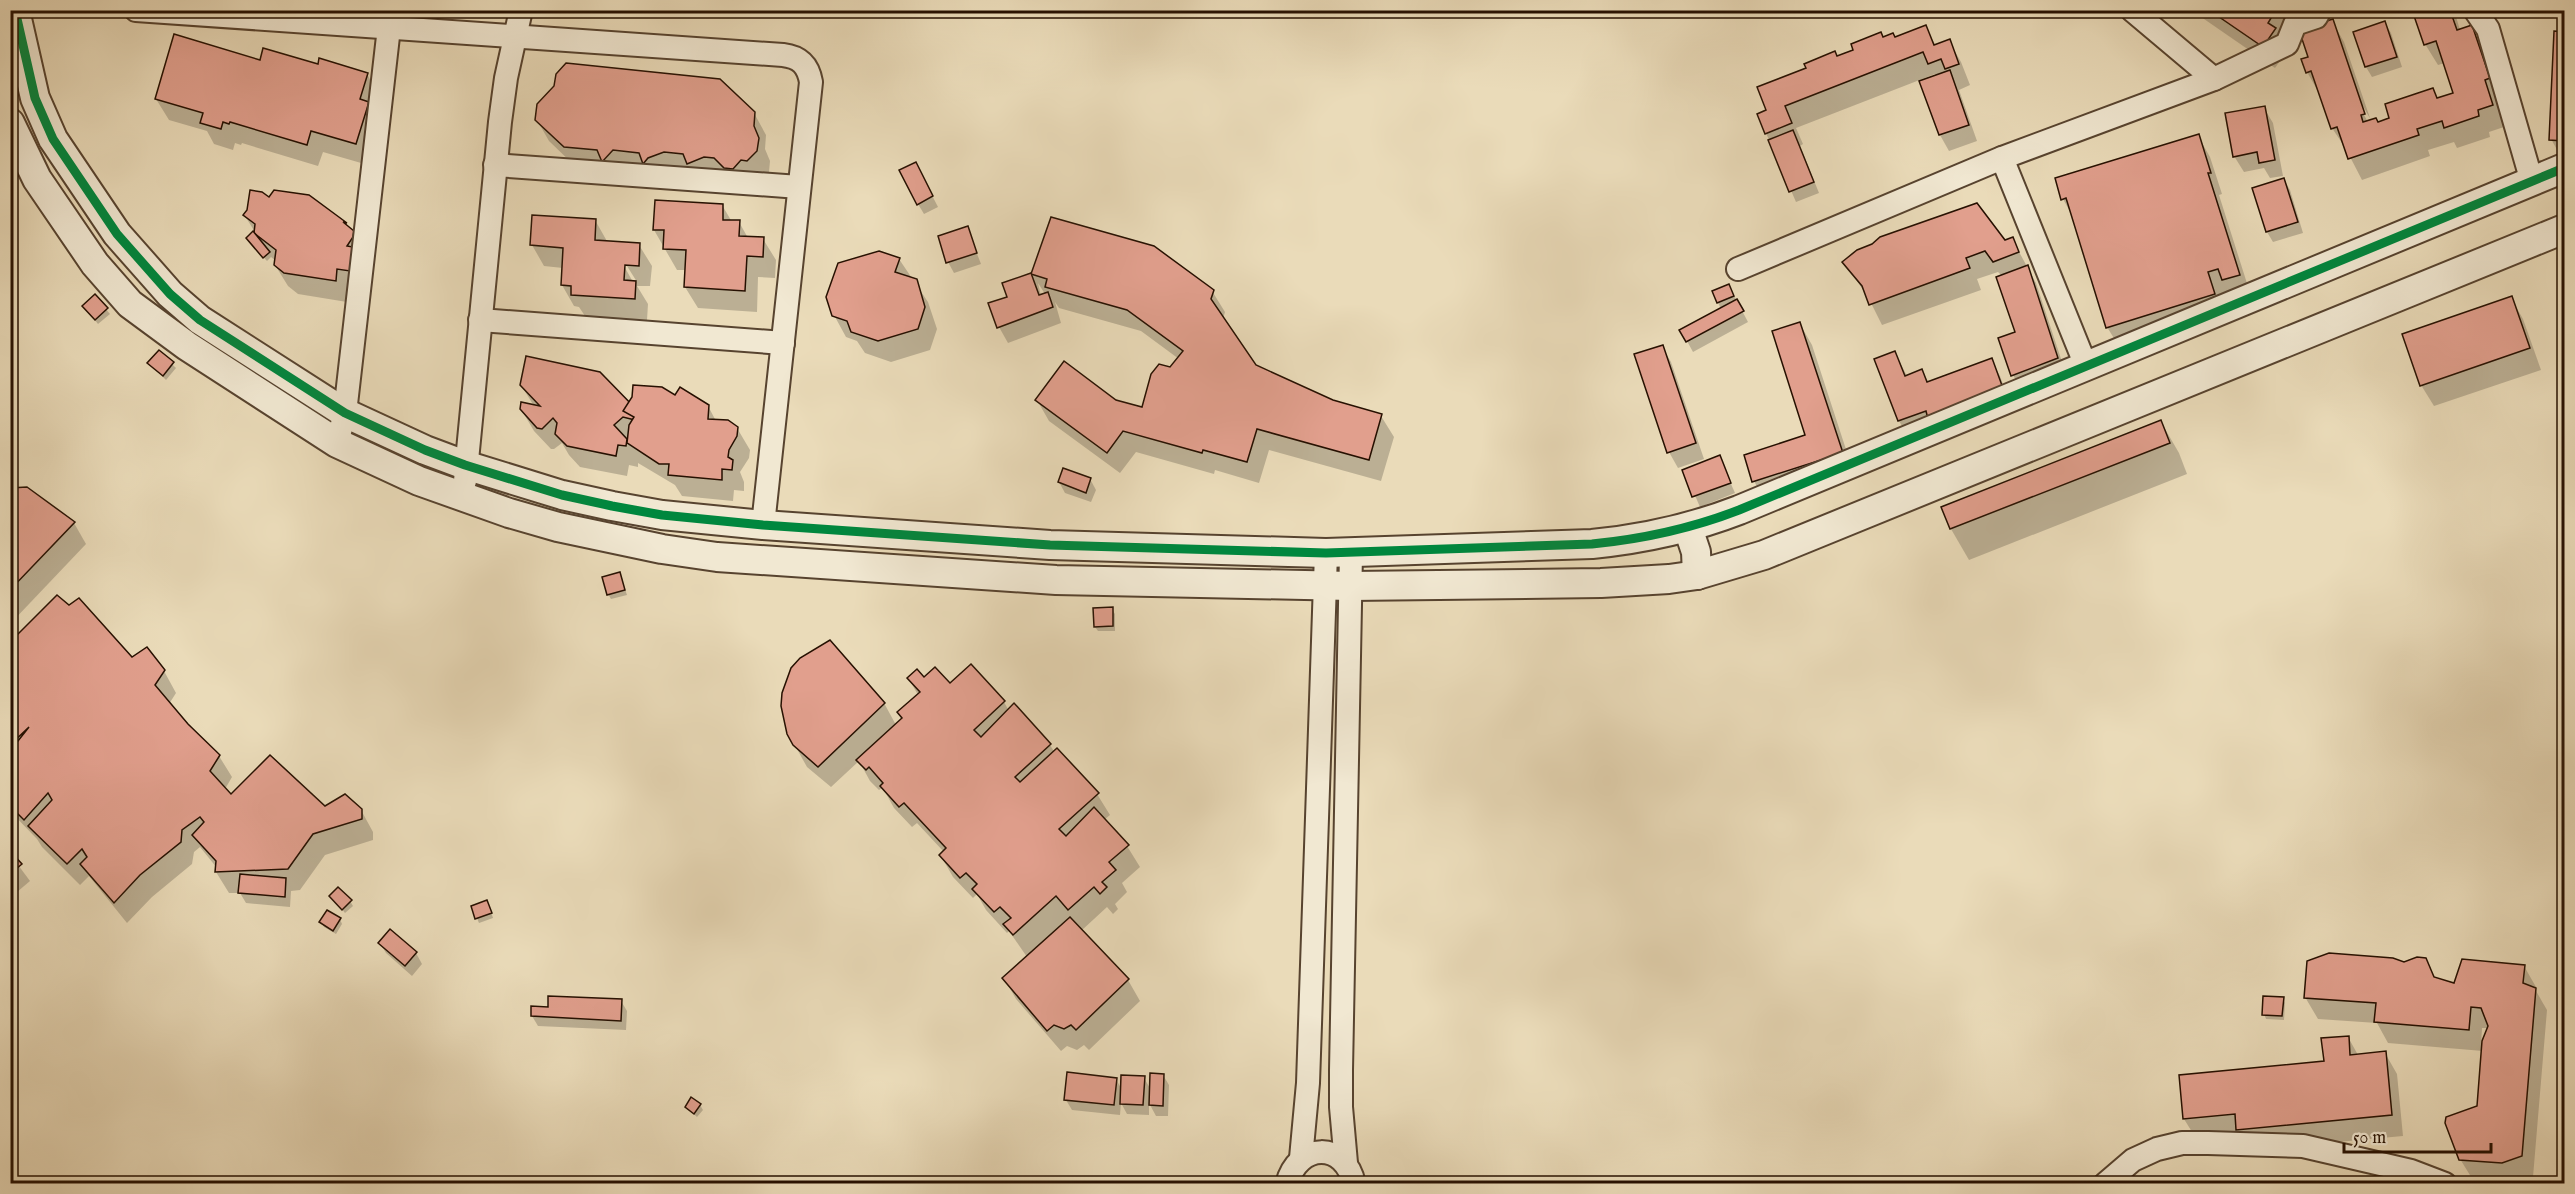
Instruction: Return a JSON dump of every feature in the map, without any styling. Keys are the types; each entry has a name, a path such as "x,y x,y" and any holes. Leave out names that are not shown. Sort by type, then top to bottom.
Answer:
{"street":[{"path":"15,10 35,98 53,139 123,242 170,294 200,321 345,413 405,441 465,465 562,495 612,506 672,516 763,525 1050,545 1338,553 1592,544 1625,541 1688,528 1739,510 2565,168"},
{"path":"136,10 389,20 515,37 783,55 800,60 809,73 811,82 763,525"},
{"path":"465,498 465,465 495,165 506,78 521,10"},
{"path":"2132,10 2214,79"},
{"path":"1738,269 2002,158 2214,79 2287,44 2295,24 2316,17 2320,10"},
{"path":"2475,10 2488,29 2532,182"},
{"path":"337,443 345,413 389,20"},
{"path":"10,123 37,179 60,215 95,264 130,304 187,346 337,443 419,481 508,513 578,532 662,549 717,556 1056,580 1338,586 1601,583 1697,575 1764,555 2565,229"},
{"path":"2002,158 2086,366"},
{"path":"495,165 799,187"},
{"path":"480,320 783,343"},
{"path":"1688,528 1696,552 1697,575"},
{"path":"1338,553 1341,1107 1350,1173"},
{"path":"1301,1158 1308,1083 1338,586"},
{"path":"2105,1184 2133,1160 2157,1149 2182,1143 2303,1146 2411,1171 2445,1184"},
{"path":"1287,1184 1290,1172 1301,1158 1310,1154 1329,1153 1350,1173"}],"building":[{"path":"2209,10 2276,10 2268,23 2276,28 2263,47"},
{"path":"2412,10 2450,10 2457,30 2472,25 2490,78 2485,80 2493,105 2478,110 2479,116 2444,128 2442,121 2417,129 2419,135 2348,159 2337,127 2331,129 2311,71 2306,73 2301,59 2308,57 2299,30 2333,19 2365,114 2361,115 2363,122 2376,118 2378,122 2389,118 2385,104 2433,88 2437,98 2453,93 2436,41 2424,45"},
{"path":"2385,21 2397,57 2365,67 2353,32"},
{"path":"1926,25 1934,45 1950,39 1959,64 1945,69 1941,59 1928,64 1923,52 1785,106 1792,123 1765,134 1757,114 1766,110 1757,87 1806,68 1804,64 1835,51 1837,56 1853,50 1851,44 1881,32 1883,37 1893,33 1895,37"},
{"path":"2554,31 2564,32 2564,141 2549,140"},
{"path":"174,34 260,60 263,48 318,64 319,58 368,73 360,99 369,102 356,144 311,131 307,145 230,122 229,124 223,122 221,129 200,123 203,113 155,99"},
{"path":"566,63 720,79 755,112 754,126 759,138 757,151 747,161 741,160 733,169 724,168 714,158 704,157 687,164 683,154 664,152 648,158 643,164 639,153 613,150 602,162 597,150 564,147 535,120 537,104 554,86 556,74"},
{"path":"1950,70 1969,125 1939,135 1919,81"},
{"path":"2265,106 2275,160 2259,163 2257,152 2233,157 2225,113"},
{"path":"1793,130 1814,182 1789,192 1768,140"},
{"path":"2199,134 2211,173 2208,173 2240,275 2222,280 2218,269 2208,272 2215,294 2106,328 2066,198 2061,200 2055,178"},
{"path":"916,162 933,196 917,205 899,170"},
{"path":"2284,178 2298,222 2266,232 2252,188"},
{"path":"250,190 262,192 269,197 274,190 309,195 347,223 343,222 354,231 347,246 353,247 350,271 337,269 336,281 284,273 274,265 276,250 254,233 255,224 243,215 247,210"},
{"path":"655,200 723,204 723,220 740,220 739,236 764,237 763,257 747,256 745,291 684,287 686,250 663,249 664,230 653,230"},
{"path":"1977,203 2005,240 2013,237 2019,252 1993,262 1985,251 1966,258 1970,268 1869,305 1862,286 1842,262 1880,237"},
{"path":"532,215 596,219 595,240 640,243 639,266 625,265 624,280 636,281 635,299 571,295 571,286 561,285 563,248 530,245"},
{"path":"1051,217 1154,246 1214,290 1211,299 1256,365 1333,400 1382,414 1369,460 1257,429 1247,462 1203,450 1202,453 1123,431 1107,453 1035,400 1064,361 1116,400 1142,407 1151,374 1159,364 1170,367 1183,351 1127,310 1045,287 1047,279 1031,274"},
{"path":"968,226 977,253 946,263 938,236"},
{"path":"253,231 270,252 263,258 246,238"},
{"path":"879,251 900,258 895,272 917,279 925,307 918,329 878,341 851,332 847,321 832,316 826,297 838,263"},
{"path":"2028,265 2058,358 2011,376 1998,338 2015,332 1996,277"},
{"path":"1031,273 1039,295 1048,292 1053,307 997,328 988,303 1007,297 1002,283"},
{"path":"1729,284 1734,296 1717,303 1712,291"},
{"path":"95,294 108,308 95,320 82,306"},
{"path":"2512,296 2530,348 2420,386 2402,334"},
{"path":"1737,299 1744,311 1686,342 1679,330"},
{"path":"1800,322 1843,453 1752,482 1744,455 1805,435 1772,331"},
{"path":"1663,345 1696,443 1667,453 1634,354"},
{"path":"159,350 174,362 163,376 147,363"},
{"path":"1895,351 1905,376 1922,369 1927,382 1992,358 2004,391 1928,419 1926,411 1898,421 1874,359"},
{"path":"526,356 600,372 637,410 635,420 623,417 614,425 627,439 626,446 618,445 616,456 567,446 555,434 557,423 553,418 542,429 537,428 520,409 521,402 540,406 520,385"},
{"path":"633,385 662,387 675,395 680,387 709,405 708,419 728,420 738,427 737,436 729,450 728,457 733,460 732,470 722,469 722,480 668,475 669,464 659,464 627,443 629,425 634,417 623,411 632,397"},
{"path":"2161,420 2170,443 1950,529 1941,507"},
{"path":"1720,455 1731,483 1692,497 1682,470"},
{"path":"1063,468 1091,478 1086,493 1058,482"},
{"path":"27,487 75,522 10,590 10,488"},
{"path":"620,572 625,590 607,595 602,577"},
{"path":"57,595 69,605 79,598 132,657 147,647 165,670 155,685 188,724 220,755 210,771 231,794 270,755 325,806 345,794 362,809 362,819 313,834 288,869 215,872 216,861 192,835 204,822 200,817 182,830 181,842 140,875 114,903 80,864 87,857 82,849 67,864 28,826 52,800 48,793 24,820 10,806 10,751 29,727 10,745 10,642"},
{"path":"1113,607 1113,626 1094,627 1093,608"},
{"path":"830,640 885,703 818,767 793,745 787,734 781,706 782,693 791,668 800,658"},
{"path":"971,664 1005,701 974,730 981,737 1014,703 1051,744 1015,777 1020,782 1057,748 1099,793 1059,829 1066,836 1094,807 1129,845 1109,862 1116,870 1102,882 1107,887 1100,894 1094,887 1068,910 1056,896 1013,935 1003,924 1011,918 1000,907 994,912 972,889 977,884 966,873 960,878 939,855 946,848 904,803 899,807 880,786 883,783 869,767 866,770 856,760 902,718 897,712 920,692 907,678 917,669 924,677 935,667 950,683"},
{"path":"10,851 22,864 10,874"},
{"path":"240,874 286,878 285,897 238,893"},
{"path":"338,887 352,900 342,910 329,896"},
{"path":"487,900 492,913 475,919 471,906"},
{"path":"327,910 341,918 333,931 319,922"},
{"path":"1070,917 1129,979 1076,1030 1071,1025 1064,1029 1054,1025 1047,1031 1002,978"},
{"path":"390,929 417,952 405,966 378,943"},
{"path":"2329,953 2393,958 2404,962 2417,957 2426,958 2434,977 2454,983 2462,959 2525,965 2523,983 2536,988 2522,1156 2502,1163 2459,1160 2445,1123 2446,1117 2477,1106 2482,1041 2488,1026 2481,1008 2471,1007 2469,1030 2374,1022 2376,1003 2304,998 2307,961"},
{"path":"548,996 622,999 621,1021 531,1016 531,1006 548,1007"},
{"path":"2263,996 2284,997 2282,1016 2262,1015"},
{"path":"2349,1036 2350,1055 2386,1051 2392,1115 2236,1130 2235,1114 2183,1119 2179,1075 2324,1061 2321,1038"},
{"path":"1067,1072 1117,1078 1114,1105 1064,1100"},
{"path":"1150,1073 1164,1074 1163,1106 1149,1105"},
{"path":"1121,1075 1145,1076 1143,1105 1120,1104"},
{"path":"691,1097 701,1104 694,1114 685,1107"}],"cycle path":[{"path":"15,10 35,98 53,139 117,234 170,294 200,320 345,413 425,450 465,465 562,495 612,506 662,515 763,525 1050,545 1326,553 1592,544 1684,528 1739,510 2564,168"}]}
